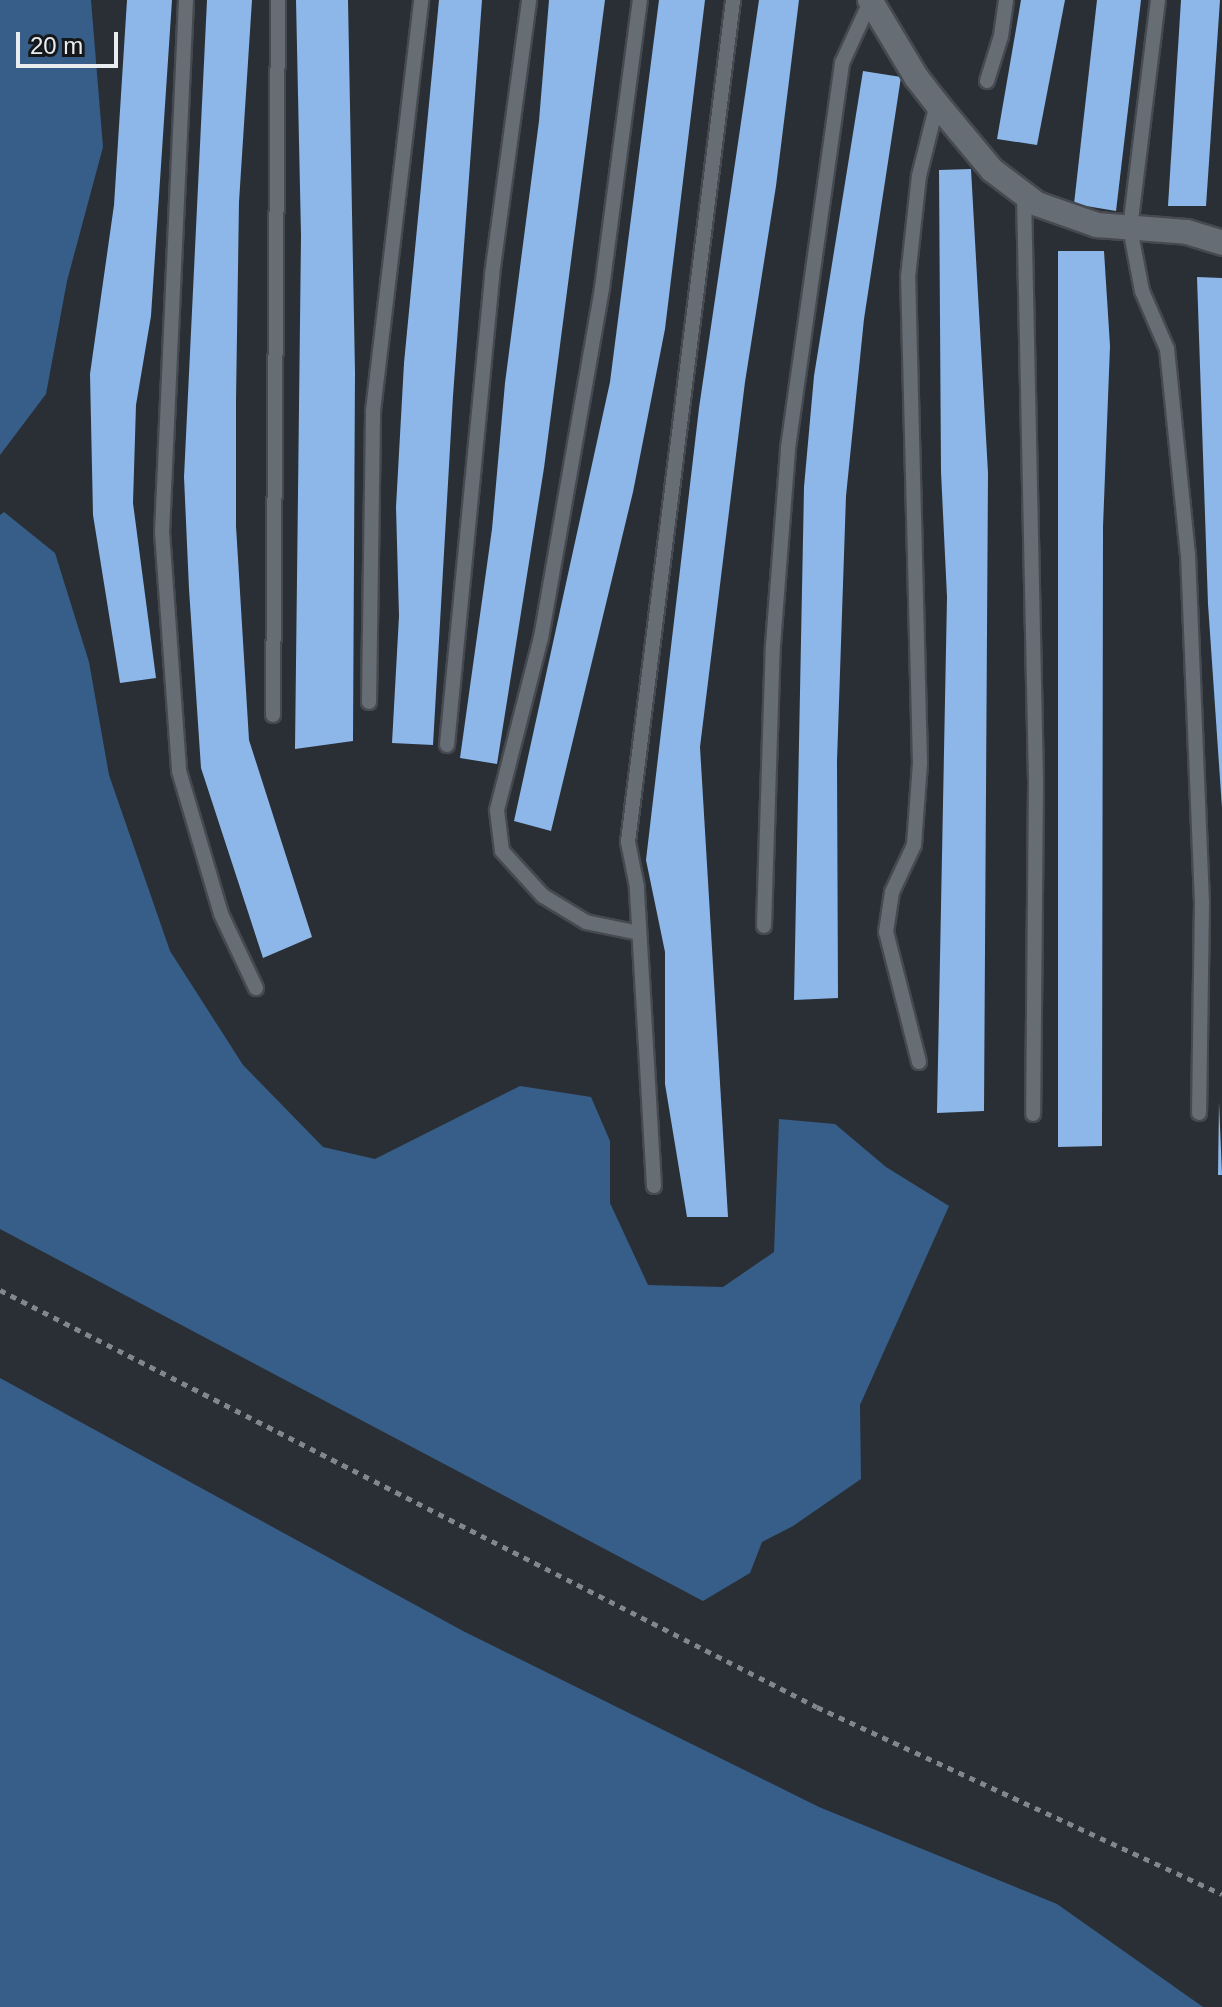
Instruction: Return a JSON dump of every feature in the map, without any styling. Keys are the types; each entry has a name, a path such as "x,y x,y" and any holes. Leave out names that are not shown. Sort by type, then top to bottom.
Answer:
{"street":[{"path":"871,1 916,77 937,104 992,170 1037,204 1097,225 1187,232 1222,243"}],"lane":[{"path":"186,0 162,532 179,771 221,914 256,988"},
{"path":"273,715 278,0"},
{"path":"369,702 373,411 421,0"},
{"path":"447,745 492,275 529,0"},
{"path":"639,933 586,922 543,896 502,851 497,810 546,607 602,288 640,0"},
{"path":"654,1186 637,887 628,842 733,0"},
{"path":"987,81 1001,36 1006,0"},
{"path":"1158,0 1130,228 1142,291 1167,349 1188,554 1202,902 1199,1113"},
{"path":"764,926 773,645 788,448 842,63 871,1"},
{"path":"919,1062 886,932 892,892 914,845 920,763 908,277 919,176 937,104"},
{"path":"1024,194 1036,783 1033,1114"}],"path":[{"path":"0,1290 817,1707 1222,1894"}],"shaded area":[{"path":"0,0 91,0 103,147 67,281 46,394 0,455"},
{"path":"4,512 55,553 89,662 109,775 170,951 243,1065 323,1147 375,1159 520,1086 591,1097 610,1141 610,1203 648,1285 723,1287 774,1252 779,1119 835,1124 886,1167 949,1206 860,1405 861,1479 793,1526 762,1542 750,1573 703,1601 0,1229 0,515"},
{"path":"0,1378 463,1631 819,1807 1057,1904 1203,2007 0,2007"}],"building":[{"path":"127,0 172,0 151,316 136,405 133,503 156,678 120,683 93,515 90,374 114,205"},
{"path":"207,0 252,0 239,202 236,401 236,526 249,740 312,937 263,958 201,768 189,589 184,477"},
{"path":"296,0 348,0 355,372 353,741 295,749 301,236"},
{"path":"439,0 482,0 453,396 433,745 392,743 399,616 396,507 404,363"},
{"path":"549,0 605,0 544,468 497,764 460,758 492,529 505,383 539,121"},
{"path":"659,0 705,0 665,329 633,492 551,831 514,821 610,382"},
{"path":"759,0 799,0 776,186 745,382 700,747 728,1217 687,1217 665,1084 665,952 646,860 699,408"},
{"path":"1021,0 1065,0 1037,145 997,139"},
{"path":"1097,0 1141,0 1116,211 1074,204"},
{"path":"1181,0 1220,0 1206,206 1168,206"},
{"path":"863,71 901,77 864,319 846,496 837,761 838,998 794,1000 804,487 814,376"},
{"path":"971,169 988,473 984,1111 937,1113 947,597 941,472 939,170"},
{"path":"1058,251 1104,251 1110,346 1103,527 1102,1146 1058,1147"},
{"path":"1197,277 1222,278 1222,808 1208,604"},
{"path":"1219,1102 1222,1175 1218,1175"}]}
